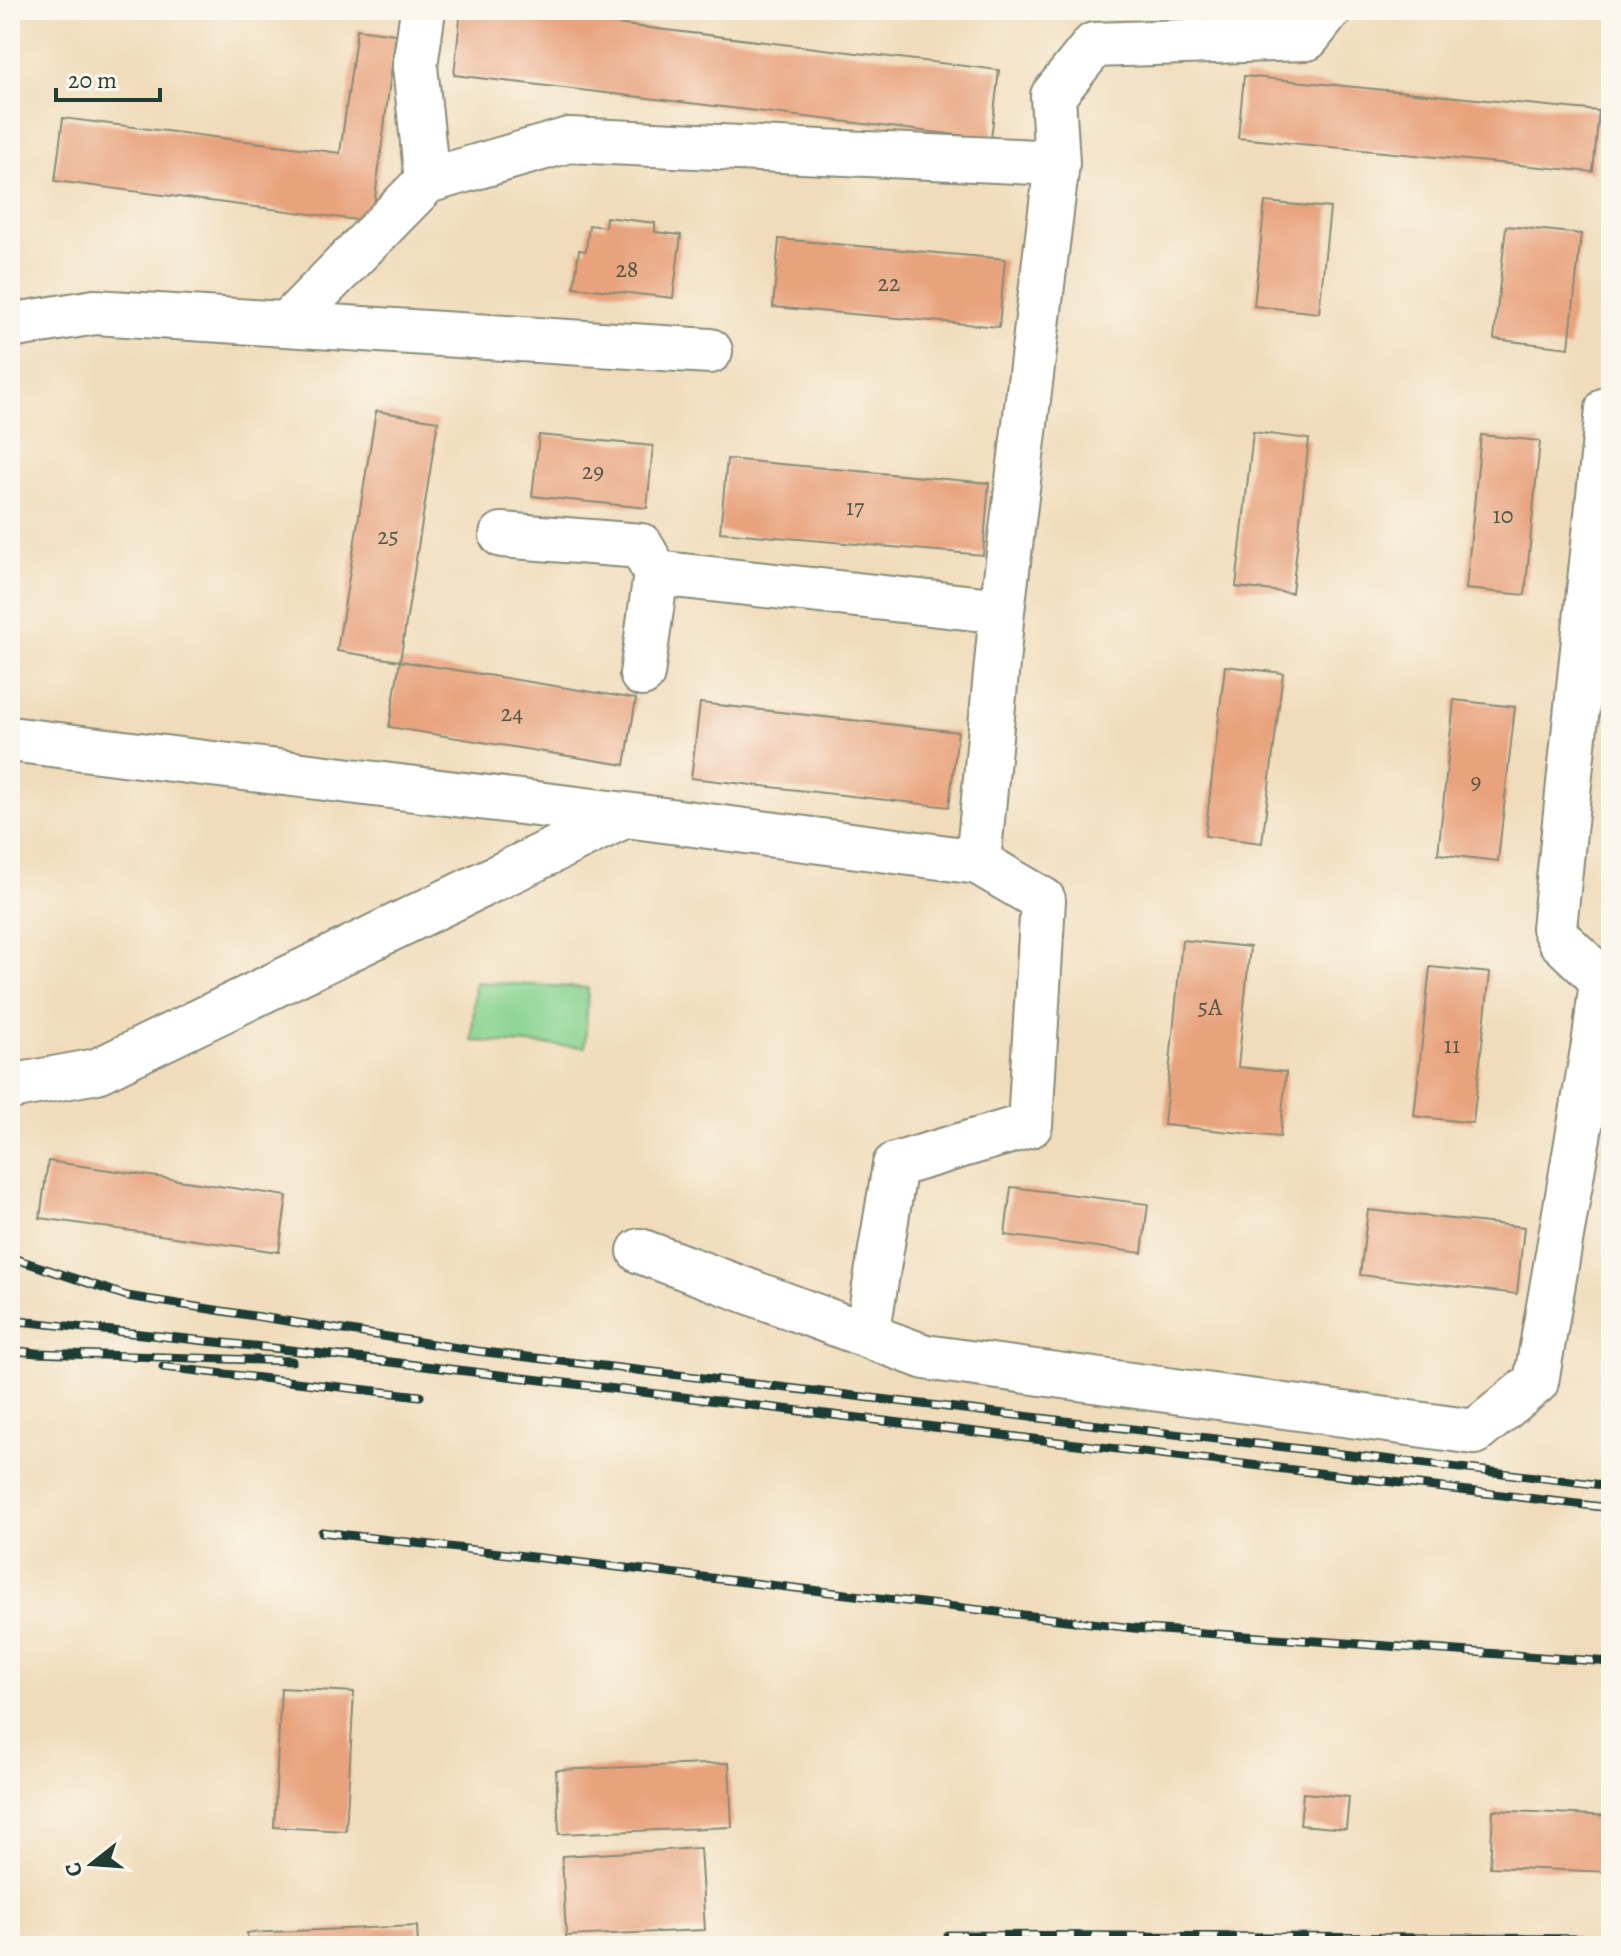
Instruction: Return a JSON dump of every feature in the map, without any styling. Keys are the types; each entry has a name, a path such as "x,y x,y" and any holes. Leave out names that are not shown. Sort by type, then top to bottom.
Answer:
{"lane":[{"path":"423,10 415,66 427,181"},
{"path":"978,862 1002,611 1057,163 1053,96 1094,45 1307,38 1329,10"},
{"path":"287,324 427,181 569,140 1057,163"},
{"path":"10,326 95,312 710,351"},
{"path":"640,1251 925,1357 1475,1432 1536,1382 1603,1042 1598,976 1560,940 1554,928 1608,409 1611,409"},
{"path":"502,535 641,546 656,573 642,674"},
{"path":"656,573 1002,611"},
{"path":"10,739 978,862 1043,900 1030,1125 895,1165 867,1335"},
{"path":"10,1087 97,1071 626,815"}],"green space":[{"path":"475,982 588,988 585,1047 472,1041"}],"building":[{"path":"461,10 499,10 999,70 991,139 454,75"},
{"path":"903,10 982,10 981,17"},
{"path":"357,29 396,34 372,222 55,181 63,118 340,153"},
{"path":"1244,76 1599,111 1593,172 1238,138"},
{"path":"1265,202 1330,208 1319,313 1254,306"},
{"path":"606,217 655,223 655,232 681,235 673,298 574,287 579,250 586,251 589,225 605,227"},
{"path":"1506,226 1581,234 1569,348 1494,339"},
{"path":"779,239 1005,259 999,327 773,307"},
{"path":"376,411 438,421 400,661 337,651"},
{"path":"1253,432 1309,439 1292,593 1236,587"},
{"path":"539,435 653,446 647,508 532,496"},
{"path":"1481,435 1540,441 1525,595 1466,589"},
{"path":"727,459 989,483 983,555 720,532"},
{"path":"400,661 636,699 625,765 389,727"},
{"path":"1225,666 1283,673 1262,843 1205,836"},
{"path":"1454,700 1515,707 1498,861 1438,854"},
{"path":"700,703 958,732 949,807 691,778"},
{"path":"1182,940 1250,947 1238,1067 1286,1072 1280,1137 1164,1125"},
{"path":"1430,967 1490,973 1473,1123 1414,1116"},
{"path":"48,1161 287,1196 279,1252 40,1218"},
{"path":"1011,1187 1148,1204 1142,1253 1005,1235"},
{"path":"1368,1210 1524,1227 1517,1294 1360,1275"},
{"path":"281,1688 354,1692 346,1831 274,1827"},
{"path":"729,1763 732,1827 559,1834 556,1770"},
{"path":"1303,1793 1349,1797 1346,1829 1300,1825"},
{"path":"1493,1810 1611,1816 1611,1872 1490,1867"},
{"path":"700,1848 705,1930 566,1936 562,1856"},
{"path":"417,1926 418,1946 248,1946 247,1933"}],"railway":[{"path":"10,1257 127,1296 477,1351 1611,1486"},
{"path":"10,1320 282,1349 1611,1508"},
{"path":"10,1350 292,1361"},
{"path":"163,1367 420,1396"},
{"path":"322,1532 1133,1628 1611,1662"},
{"path":"948,1935 1611,1939"}]}
